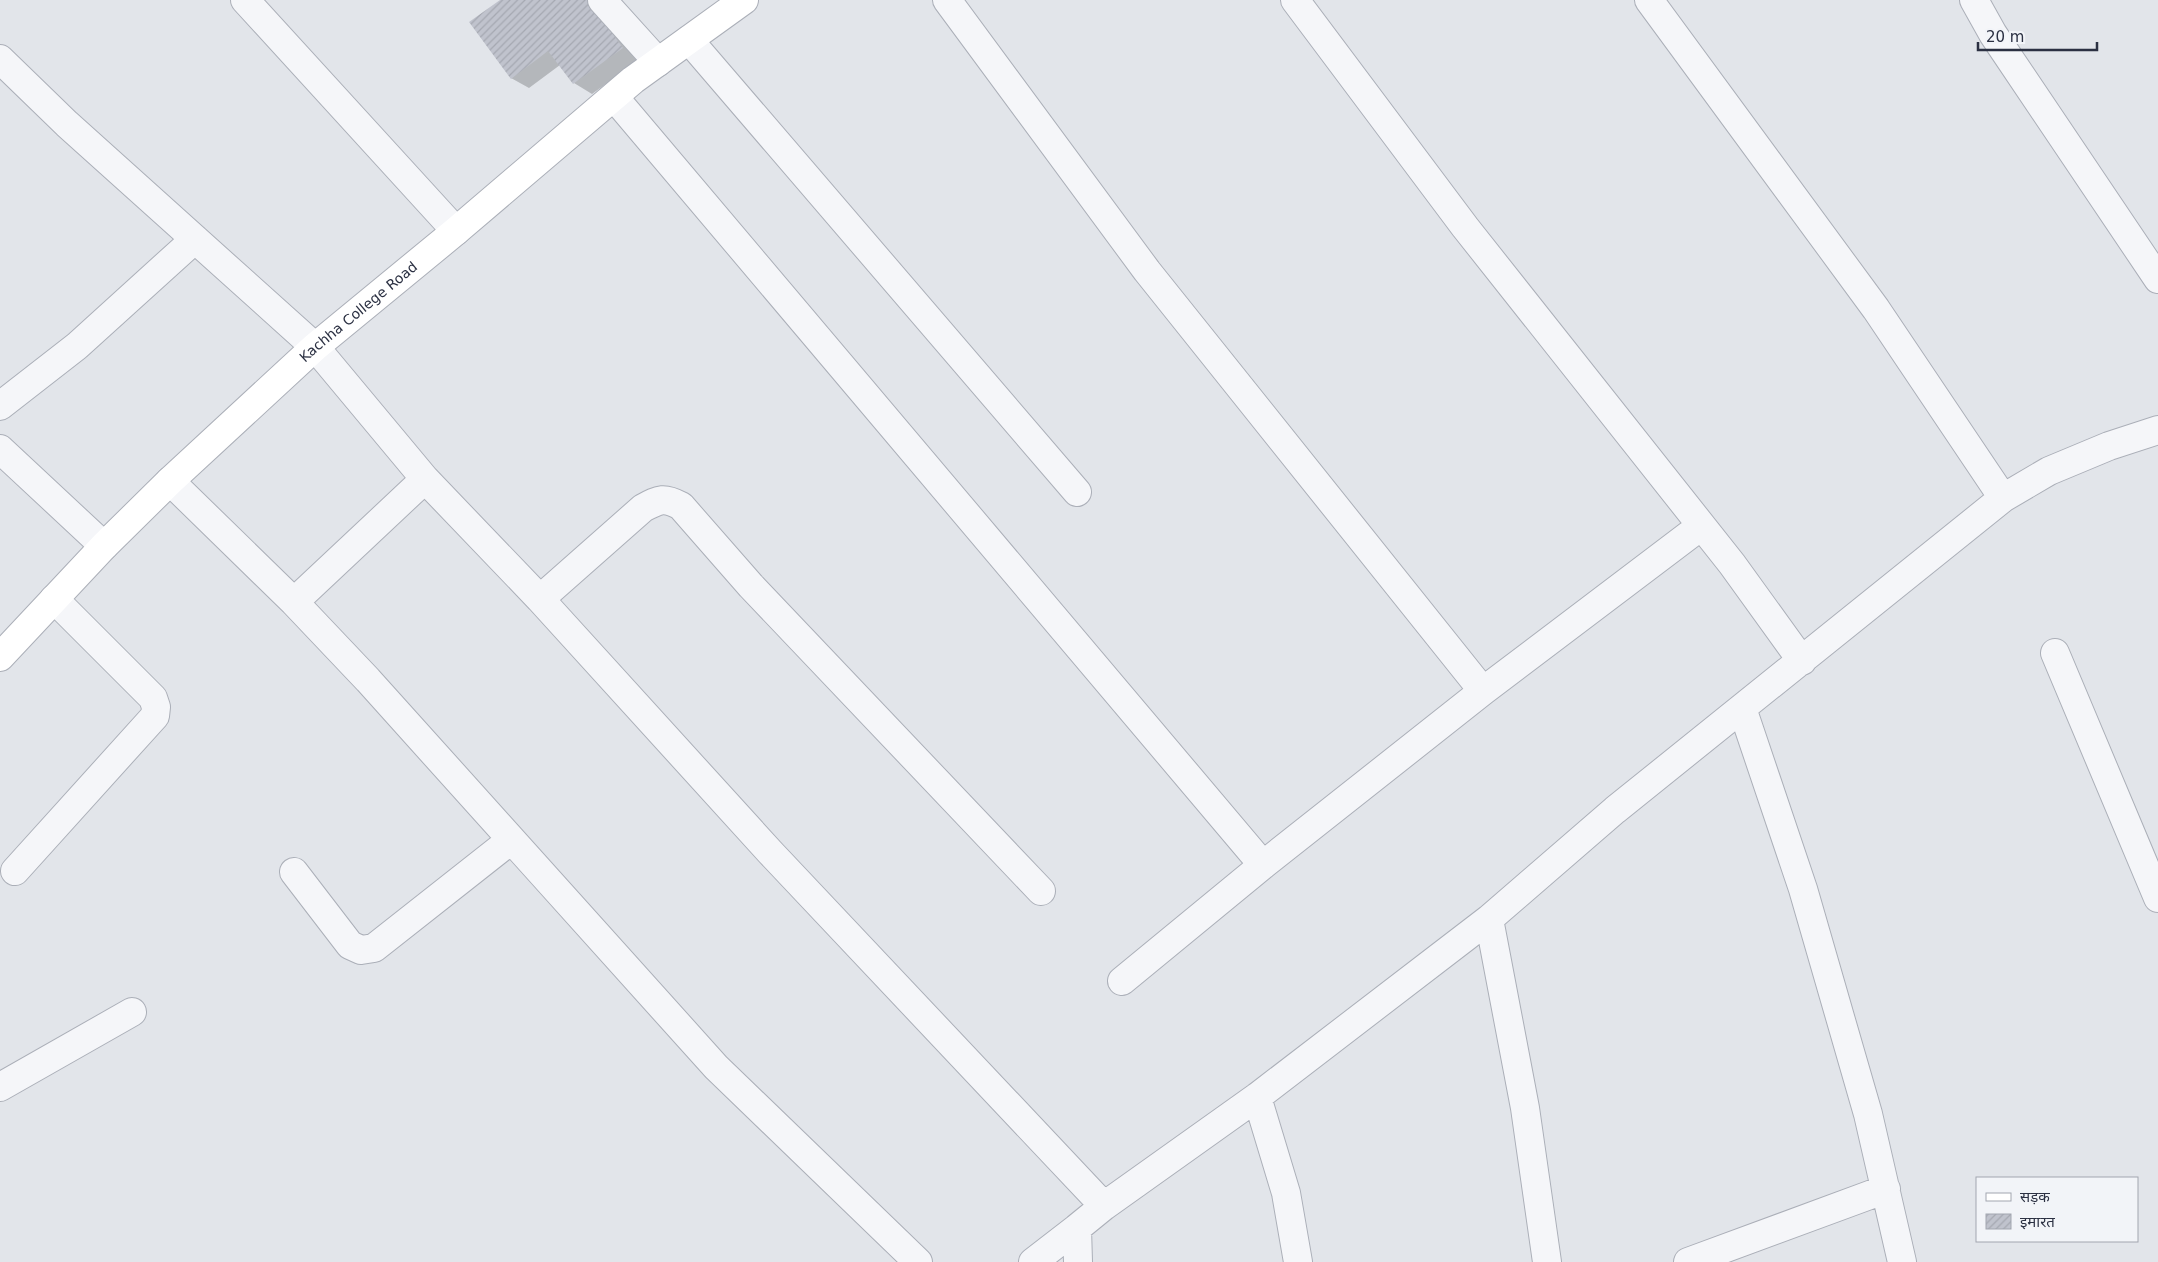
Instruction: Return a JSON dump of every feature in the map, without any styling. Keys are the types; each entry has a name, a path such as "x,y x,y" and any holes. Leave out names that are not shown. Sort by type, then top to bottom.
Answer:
{"street":[{"path":"245,0 456,232"},
{"path":"602,0 658,62"},
{"name":"Kachha College Road","path":"0,657 104,546 170,481 315,347 456,232 614,97 658,62 744,0"},
{"path":"947,0 1147,271 1483,691"},
{"path":"1295,0 1466,227 1701,526 1802,661"},
{"path":"1649,0 1876,309 2003,498"},
{"path":"1974,0 1993,34 2158,280"},
{"path":"689,40 1077,492"},
{"path":"0,59 67,124 315,347 425,479 540,599 770,852 1104,1206"},
{"path":"614,97 1263,865"},
{"path":"0,406 77,346 196,239"},
{"path":"1033,1262 1104,1206 1257,1097 1489,919 1615,810 2003,498 2049,471 2109,446 2158,430"},
{"path":"0,449 104,546"},
{"path":"294,602 425,479"},
{"path":"170,481 294,602 716,1067 918,1262"},
{"path":"540,599 643,508 657,500 668,500 681,506 764,600 1041,892"},
{"path":"1122,981 1263,865 1483,691 1701,526"},
{"path":"15,871 155,716 156,707 153,698 54,599"},
{"path":"2055,653 2158,898"},
{"path":"1742,708 1803,889 1868,1114 1902,1262"},
{"path":"294,872 350,945 361,950 374,948 511,840"},
{"path":"1489,919 1525,1108 1547,1262"},
{"path":"0,1087 132,1012"},
{"path":"1257,1097 1286,1193 1298,1262"},
{"path":"1688,1262 1886,1189"},
{"path":"1077,1228 1078,1262"}],"building":[{"path":"500,0 588,0 623,48 573,84 548,51 511,79 469,22"}]}
